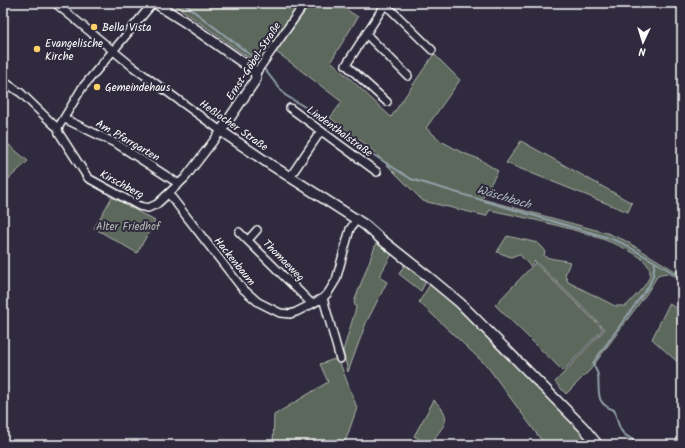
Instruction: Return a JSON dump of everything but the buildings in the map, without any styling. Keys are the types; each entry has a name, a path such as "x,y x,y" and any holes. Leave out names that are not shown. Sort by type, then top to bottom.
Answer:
{"street":[{"name":"Heßlocher Straße","path":"55,3 160,88 290,177 357,219 435,282 460,303 583,427 598,445"},
{"path":"58,128 82,88 154,3 188,24 258,72"},
{"name":"Ernst-Göbel-Straße","path":"221,131 256,79 258,72 305,3"},
{"path":"387,102 346,65 385,3 432,50"},
{"path":"366,34 408,76"},
{"name":"Kirschberg","path":"3,81 22,93 58,128 59,134 84,174 92,182 144,208 152,207 179,184 221,131"},
{"name":"Lindenthalstraße","path":"290,108 377,172"},
{"name":"Am Pfarrgarten","path":"65,118 117,144 179,184"},
{"path":"290,177 321,131"},
{"name":"Hackenbaum","path":"169,194 232,277 249,295 273,311 285,314 296,312 323,298 328,293 336,280 350,229 357,219"},
{"path":"248,240 256,230"},
{"name":"Thomaeweg","path":"239,232 312,304"},
{"path":"323,298 340,359"}],"green space":[{"path":"172,3 303,3 259,65"},
{"path":"311,3 336,3 358,17 331,61 391,117 434,54 460,80 426,128 441,141 461,152 479,159 498,171 482,199 607,233 624,240 682,275 682,280 673,275 658,275 647,293 590,370 566,394 555,382 605,329 535,261 530,266 519,254 511,257 497,252 507,236 538,243 545,250 544,256 570,262 565,275 568,282 615,306 626,306 648,281 650,272 644,261 628,250 606,240 552,224 490,210 486,216 423,201 369,147 330,118 342,102 276,52"},
{"path":"3,140 28,161 3,184"},
{"path":"521,141 632,203 628,212 506,163"},
{"name":"Alter Friedhof","path":"112,197 155,221 137,253 94,228"},
{"path":"377,241 392,254 379,277 387,282 366,323 348,372 343,351 356,308 354,302"},
{"path":"535,263 603,329 563,371 495,305"},
{"path":"405,264 427,279 421,291 399,274"},
{"path":"431,283 468,315 575,422 593,445 545,445 487,366 419,302"},
{"path":"669,304 682,311 682,366 652,339"},
{"path":"338,358 357,408 344,445 273,445 274,415 328,382 320,364"},
{"path":"434,400 441,407 446,418 442,428 430,445 428,445 414,436"}],"waterway":[{"name":"Wäschbach","path":"183,3 257,60 285,95 313,112 335,130 411,179 609,238 622,243 655,262 653,276 648,287 593,363 598,375 599,396 603,404 614,410 623,433 635,441 638,445"},
{"path":"655,262 682,278"}],"place":[{"name":"Bella Vista","path":"94,27"},
{"name":"Evangelische Kirche","path":"37,49"},
{"name":"Gemeindehaus","path":"97,87"}]}
